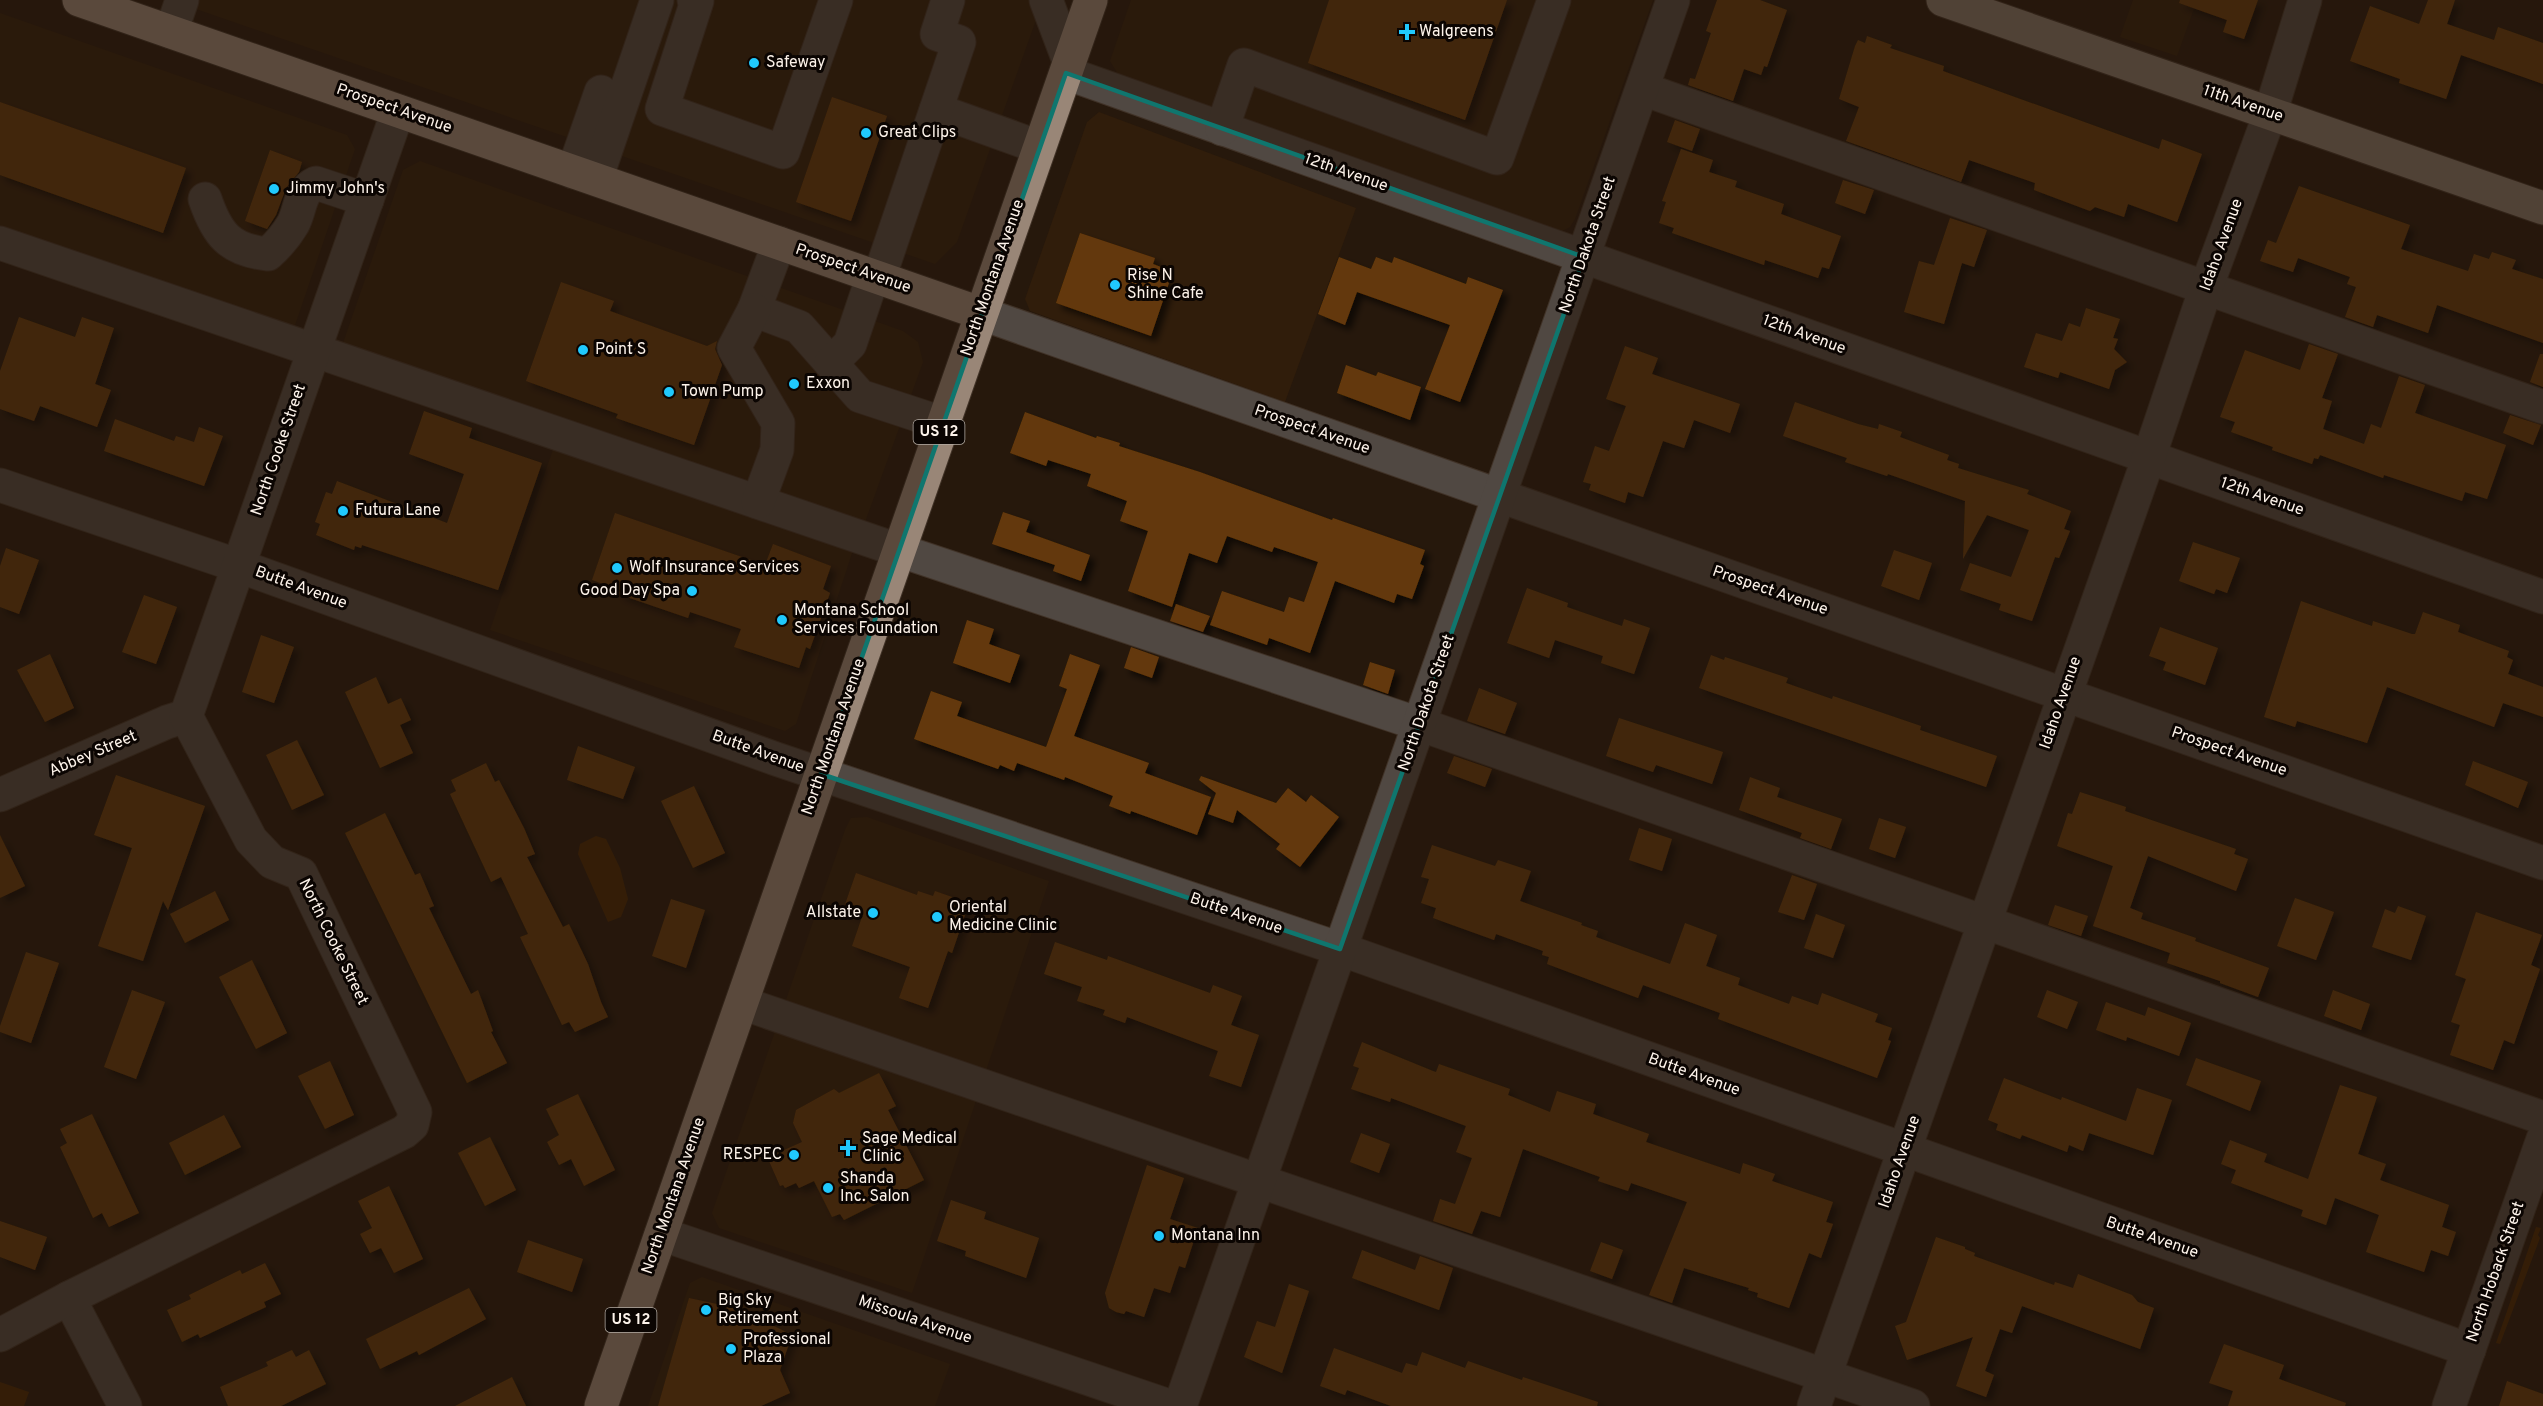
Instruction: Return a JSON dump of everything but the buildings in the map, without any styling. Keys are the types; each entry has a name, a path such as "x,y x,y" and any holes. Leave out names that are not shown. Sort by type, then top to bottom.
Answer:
{"highway":[{"name":"Prospect Avenue","path":"79,0 980,313"},
{"name":"North Montana Avenue","path":"601,1406 980,313 1091,0"}],"main road":[{"name":"11th Avenue","path":"1943,0 2543,208"}],"street":[{"path":"171,32 182,0"},
{"path":"585,176 633,0"},
{"path":"585,176 657,0"},
{"path":"694,0 697,1 662,109 783,152 836,0"},
{"path":"831,363 850,344 959,42 937,34 948,0"},
{"path":"1046,0 1068,67"},
{"path":"1222,129 1244,65 1497,158 1554,0"},
{"name":"North Dakota Street","path":"1180,1406 1673,0"},
{"name":"Idaho Avenue","path":"1814,1406 2063,694 2149,457 2206,288 2270,114 2305,0"},
{"name":"12th Avenue","path":"1068,67 1222,129 2543,597"},
{"path":"1643,89 2543,407"},
{"path":"936,110 1039,147"},
{"name":"North Cooke Street","path":"0,1335 69,1298 404,1132 412,1125 415,1112 301,874 272,862 251,840 186,716 398,111"},
{"path":"205,199 212,220 227,240 248,252 268,254 280,243 294,222 302,196 308,186 316,183 367,200"},
{"path":"0,243 898,550 1419,724 2543,1118"},
{"path":"758,502 777,450 778,423 734,348 754,310 779,243"},
{"path":"754,310 799,327 860,396 942,423"},
{"name":"Prospect Avenue","path":"980,313 2543,863"},
{"name":"Butte Avenue","path":"0,484 239,566 821,774 1340,949 2469,1350"},
{"name":"Abbey Street","path":"0,795 167,722 186,716"},
{"path":"742,1003 1913,1406"},
{"name":"North Hoback Street","path":"2449,1406 2543,1139"},
{"name":"Missoula Avenue","path":"661,1234 1169,1406"},
{"path":"69,1298 125,1406"}],"highlighted area":[{"path":"1066,73 1584,257 1340,949 821,774"}],"shaded area":[{"path":"170,0 1043,0 957,242 935,264"},
{"path":"1131,0 1653,0 1575,219 1570,227 1562,231 1551,231 1118,74 1110,61"},
{"path":"2133,0 2197,0 2177,56 2120,37"},
{"path":"0,13 347,135 355,149 293,331 0,229"},
{"path":"1099,112 1356,208 1285,402 1030,311 1025,299 1087,122"},
{"path":"420,161 903,331 918,342 923,362 865,522 342,346 403,170"},
{"path":"555,444 854,547 796,724 785,731 490,630"},
{"path":"867,817 1049,881 912,1293 719,1228 712,1213 845,830 851,818"},
{"path":"596,836 606,839 620,868 628,899 621,917 608,922 578,854 580,844"},
{"path":"2536,1227 2541,1228 2538,1235 2540,1238 2500,1344 2496,1343"},
{"path":"702,1277 950,1364 935,1406 648,1406 690,1283"},
{"path":"0,1382 29,1392 24,1406 0,1406"}],"place":[{"name":"Walgreens","path":"1407,32"},
{"name":"Safeway","path":"754,63"},
{"name":"Great Clips","path":"866,133"},
{"name":"Jimmy John's","path":"274,189"},
{"name":"Rise N Shine Cafe","path":"1115,285"},
{"name":"Point S","path":"583,350"},
{"name":"Exxon","path":"794,384"},
{"name":"Town Pump","path":"669,392"},
{"name":"Futura Lane","path":"343,511"},
{"name":"Wolf Insurance Services","path":"617,568"},
{"name":"Good Day Spa","path":"692,591"},
{"name":"Montana School Services Foundation","path":"782,620"},
{"name":"Allstate","path":"873,913"},
{"name":"Oriental Medicine Clinic","path":"937,917"},
{"name":"Sage Medical Clinic","path":"848,1148"},
{"name":"RESPEC","path":"794,1155"},
{"name":"Shanda Inc. Salon","path":"828,1188"},
{"name":"Montana Inn","path":"1159,1236"},
{"name":"Big Sky Retirement","path":"706,1310"},
{"name":"Professional Plaza","path":"731,1349"}]}
